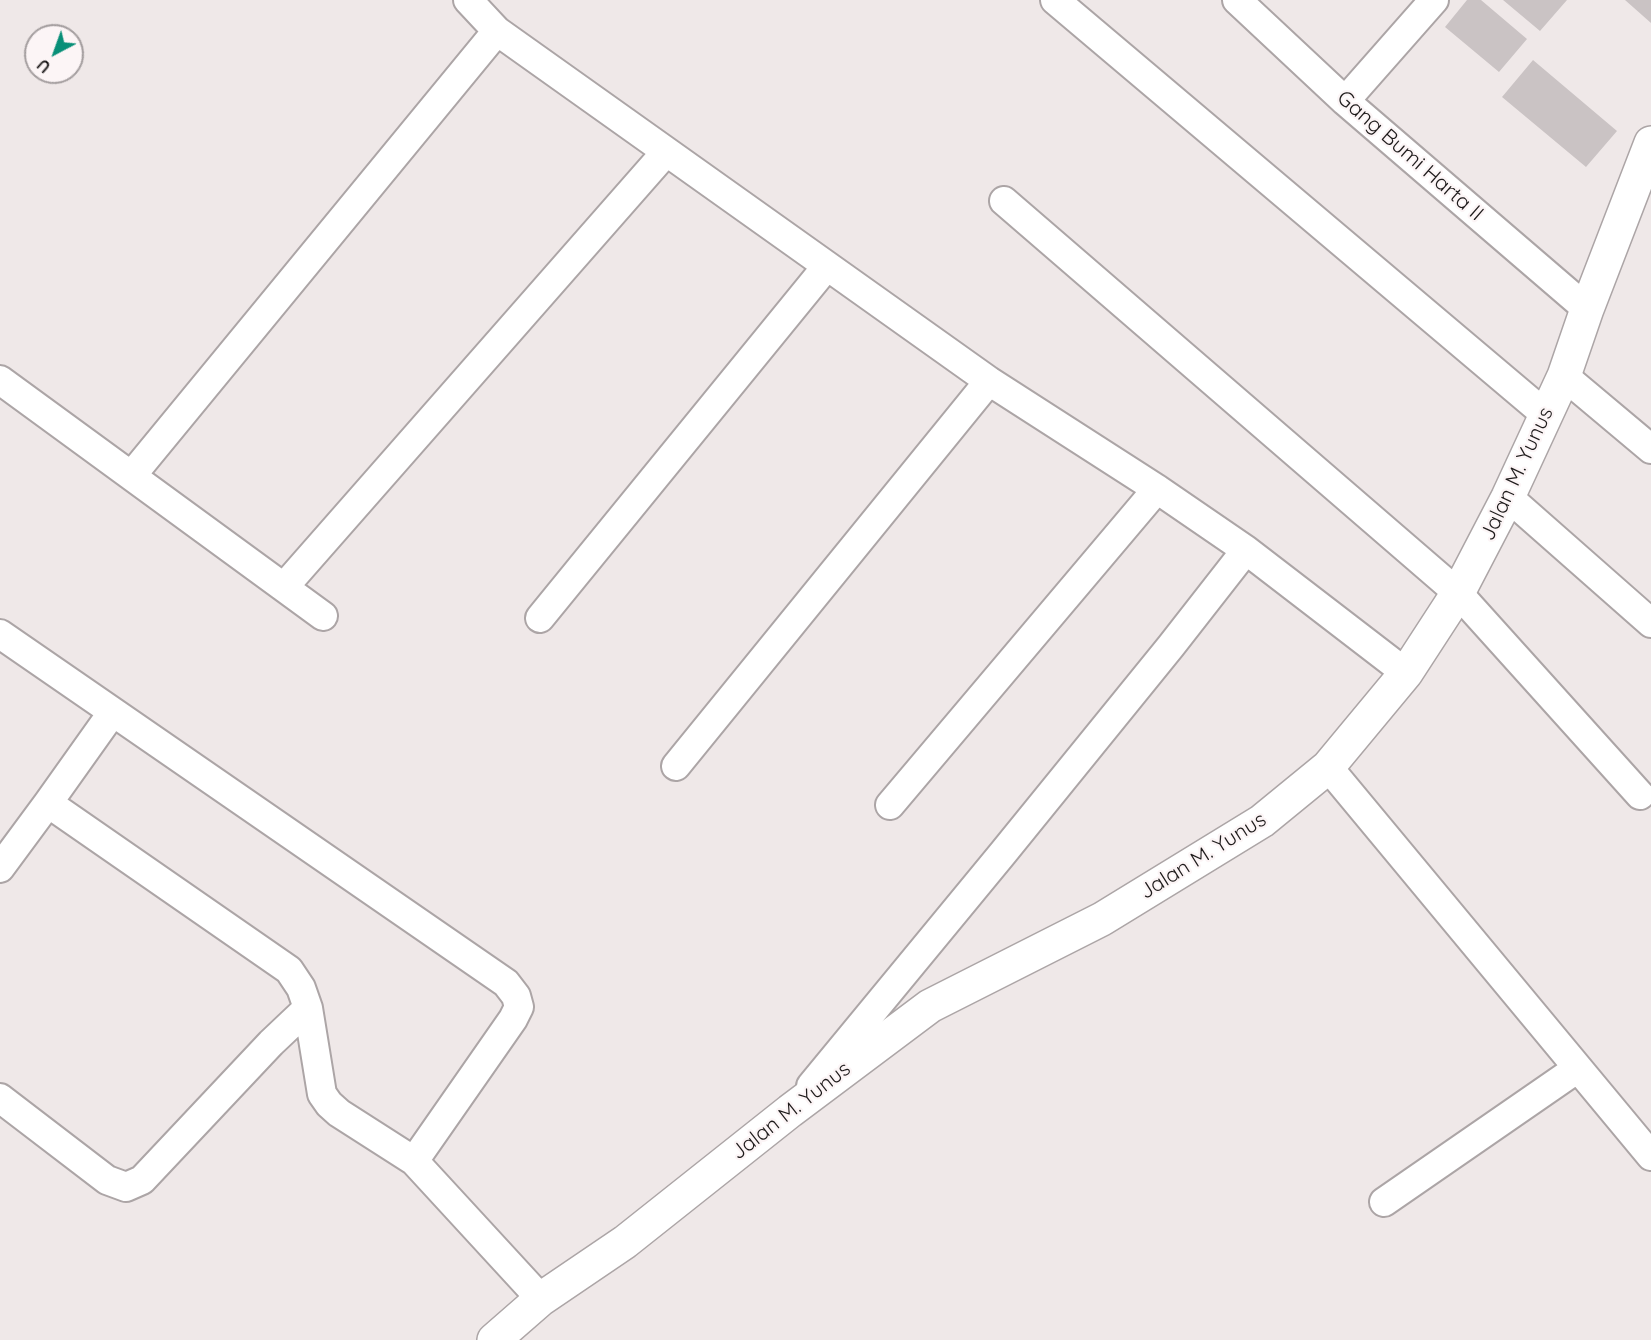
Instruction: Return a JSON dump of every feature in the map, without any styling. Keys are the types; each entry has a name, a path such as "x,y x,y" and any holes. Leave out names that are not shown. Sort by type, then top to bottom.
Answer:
{"street":[{"path":"468,0 496,31 989,381 1157,489 1246,550 1406,673"},
{"path":"1054,0 1545,414"},
{"name":"Gang Bumi Harta II","path":"1237,0 1345,101 1587,309"},
{"path":"1345,101 1434,0"},
{"path":"132,475 496,31"},
{"name":"Jalan M. Yunus","path":"494,1340 541,1299 625,1242 790,1111 930,1006 1102,919 1262,821 1328,767 1406,673 1458,593 1508,497 1564,376 1587,309 1651,143"},
{"path":"284,587 666,152"},
{"path":"1004,201 1458,593 1640,795"},
{"path":"540,618 827,266"},
{"path":"1564,376 1651,449"},
{"path":"0,380 323,616"},
{"path":"676,766 989,381"},
{"path":"890,805 1157,489"},
{"path":"1508,497 1651,622"},
{"path":"790,1111 1003,853 1246,550"},
{"path":"0,634 506,983 516,996 519,1007 513,1019 414,1161"},
{"path":"0,868 112,712"},
{"path":"1328,767 1651,1156"},
{"path":"48,803 289,970 301,988 308,1008 322,1095 339,1113 414,1161 541,1299"},
{"path":"0,1098 107,1180 126,1187 142,1180 271,1043 308,1008"},
{"path":"1384,1202 1578,1068"}],"building":[{"path":"1467,0 1481,0 1527,39 1499,72 1445,27"},
{"path":"1503,0 1567,0 1540,31"},
{"path":"1625,0 1651,0 1651,23"},
{"path":"1533,60 1617,131 1586,167 1502,97"}]}
